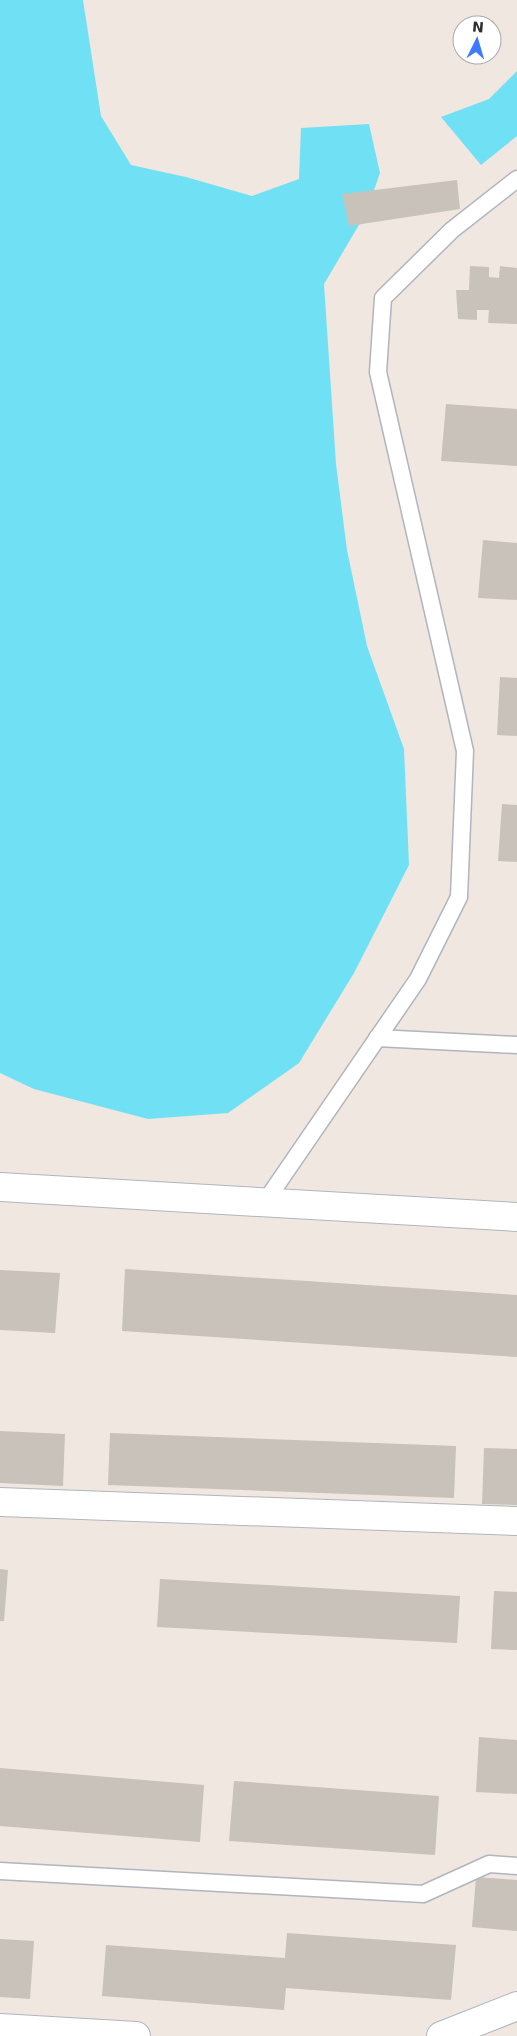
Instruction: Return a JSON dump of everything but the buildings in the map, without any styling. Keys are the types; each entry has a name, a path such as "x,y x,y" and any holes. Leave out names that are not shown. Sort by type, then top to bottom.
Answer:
{"street":[{"path":"0,1187 517,1217"},
{"path":"0,1502 517,1522"},
{"path":"441,2036 517,2006"},
{"path":"0,2028 136,2036"}],"lane":[{"path":"265,1202 418,978 459,897 465,751 378,372 383,298 452,230 517,179"},
{"path":"377,1038 517,1045"},
{"path":"0,1871 423,1894 489,1864 517,1866"}],"water":[{"path":"0,0 83,0 101,116 131,165 186,177 252,196 299,179 301,128 369,124 380,173 366,213 324,284 336,464 347,550 367,646 404,749 409,865 354,973 299,1063 228,1113 148,1119 34,1089 0,1073"},
{"path":"517,71 517,136 481,165 441,117 489,99"}]}
